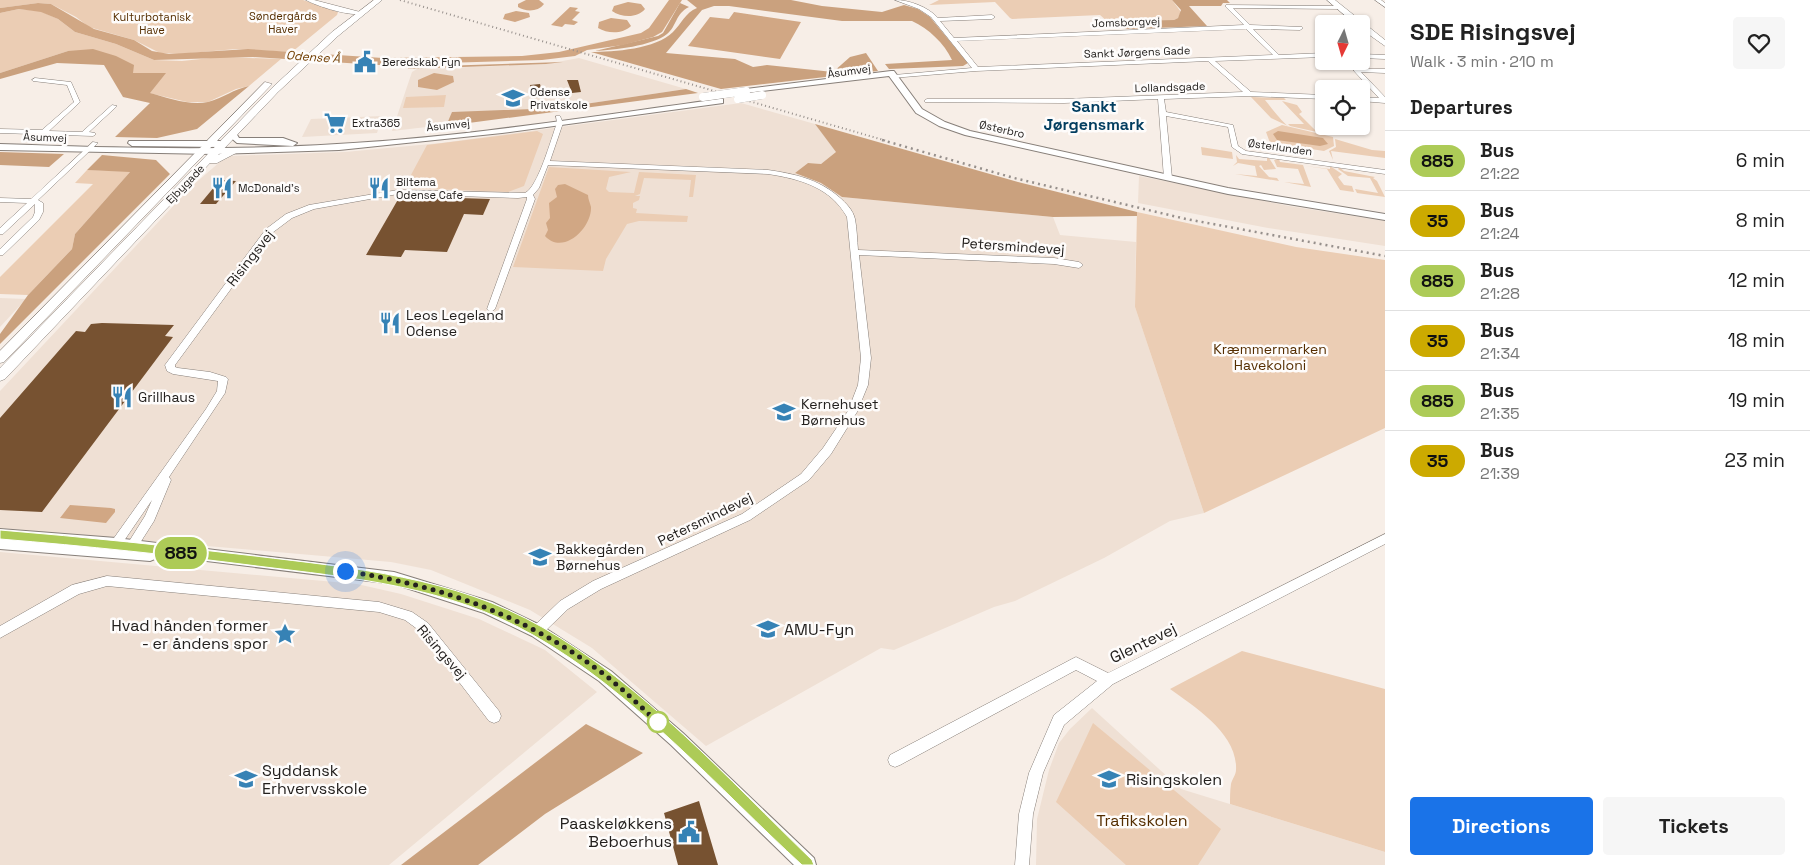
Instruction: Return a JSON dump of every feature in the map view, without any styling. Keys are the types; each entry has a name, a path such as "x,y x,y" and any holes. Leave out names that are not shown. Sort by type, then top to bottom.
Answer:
{"main road":[{"path":"193,144 206,138 256,96 309,46 367,0"},
{"name":"Ejbygade","path":"0,359 191,161 233,135 299,66 378,0"},
{"path":"1331,0 1350,15"},
{"path":"1370,32 1385,44"},
{"path":"145,225 165,198 244,114 256,96"},
{"name":"Ejbygade","path":"0,376 186,183 212,148"},
{"path":"186,183 219,157 233,152"}],"street":[{"path":"309,0 360,14"},
{"path":"898,0 926,11 936,20 976,69"},
{"path":"1378,0 1385,5"},
{"path":"1277,56 1228,6 1340,7"},
{"path":"936,20 992,16"},
{"name":"Jomsborgvej","path":"952,40 1249,27 1300,28"},
{"name":"Sankt Jørgens Gade","path":"891,77 976,69 1315,55"},
{"path":"1370,56 1385,57"},
{"path":"1209,59 1249,94"},
{"path":"1384,100 1356,70 1385,71"},
{"name":"Åsumvej","path":"0,140 94,138 193,144 233,152 379,144 882,80 891,77"},
{"name":"Åsumvej","path":"293,143 559,120 746,91 891,77"},
{"name":"Østerbro","path":"891,77 919,111 953,128 1168,178 1305,205 1385,217"},
{"name":"Åsumvej","path":"35,80 65,81 69,83 77,102 44,132"},
{"name":"Lollandsgade","path":"927,102 1064,101 1249,94 1315,97"},
{"path":"1161,98 1163,140 1168,178"},
{"path":"1370,99 1384,100"},
{"name":"Åsumvej","path":"84,133 114,106"},
{"name":"Østerlunden","path":"1163,114 1231,126 1235,147 1244,153 1385,172"},
{"path":"490,309 531,199 529,194 535,190 559,120"},
{"name":"Åsumvej","path":"0,131 84,133 94,138"},
{"path":"233,135 237,140 293,143"},
{"path":"0,232 88,149 94,138"},
{"path":"212,148 293,143"},
{"name":"Åsumvej","path":"0,147 116,150 212,148"},
{"path":"116,150 185,157 191,161"},
{"name":"Petersmindevej","path":"537,631 564,606 597,585 746,517 805,477 827,452 852,412 863,385 866,358 851,217 844,205 829,192 813,182 768,172 545,163"},
{"name":"Risingsvej","path":"112,548 153,490 169,472 215,403 224,383 223,379 215,375 177,372 170,369 170,364 261,240 277,223 312,207 398,192 518,196 529,194"},
{"path":"0,200 33,201 38,203 39,212 36,218 0,253"},
{"name":"Petersmindevej","path":"856,252 1054,261 1078,265"},
{"name":"Risingsvej","path":"130,550 150,518 169,472"},
{"path":"0,535 394,578 487,607 537,631 605,676 677,739 807,865"},
{"name":"Glentevej","path":"1022,865 1026,814 1036,773 1059,720 1108,680 1385,540"},
{"path":"0,542 112,548"},
{"name":"Risingsvej","path":"0,632 76,590 107,581 379,606 408,616 424,627 494,716"},
{"path":"895,760 1076,663 1108,680"}],"shaded area":[{"path":"687,0 791,0 822,6 882,12 904,5 918,9 930,17 968,63 963,66 889,69 885,64 952,60 945,48 935,37 912,21 842,21 729,6 714,6 702,10 666,53 735,59 753,67 767,65 833,72 850,57 866,53 878,71 721,89 591,52 646,46 666,38 689,13 697,8"},
{"path":"1172,0 1227,0 1230,3 1223,3 1221,6 1189,6 1207,26 1129,29 1121,28 1114,21 1174,20 1178,18 1181,10"},
{"path":"680,3 689,7 681,13 670,31 660,38 632,47 595,51 658,36 663,33"},
{"path":"93,49 116,56 134,65 133,73 166,73 150,93 179,101 208,102 249,86 197,129 157,138 115,137 150,103 123,97 104,65 57,63 0,79 0,73 68,51"},
{"name":"Odense Privatskole","path":"579,58 686,89 392,131 412,72 417,69 546,64"},
{"path":"563,62 546,64 408,69 409,67"},
{"path":"686,89 698,93 446,126 452,112 558,108"},
{"path":"741,103 815,124 837,152 821,164 808,163 795,173 821,183 842,197 1053,217 1060,235 1136,242 1135,307 1204,513 1170,521 1104,558 1015,601 994,607 894,650 881,648 706,746 592,648 530,610 431,570 391,562 0,528 0,391 192,186 221,161 230,156 345,152 441,143"},
{"path":"382,116 377,133 302,137 311,119"},
{"path":"815,124 1018,182 1137,212 1137,216 1053,217 842,197 821,183 795,173 808,163 821,164 836,152"},
{"path":"0,152 64,154 49,167 0,165"},
{"path":"102,155 156,160 170,174 0,344 0,334 28,295 72,249 75,234 130,172 87,170"},
{"path":"1139,176 1289,206 1385,221 1385,246 1268,228 1138,203"},
{"path":"0,298 26,299 0,327"},
{"name":"Syddansk Erhvervsskole","path":"0,552 357,584 401,594 479,619 545,650 597,692 389,865 0,865"},
{"name":"Risingskolen","path":"1092,708 1181,789 1385,852 1385,865 1036,865 1037,819 1049,770 1059,743 1070,729"},
{"path":"586,724 643,753 545,814 478,865 401,865"}],"green space":[{"path":"0,0 303,0 338,12 337,15 292,52 236,49 179,54 160,53 134,40 89,27 76,17 51,4 38,3 0,8"},
{"path":"939,0 1172,0 1181,12 1178,18 1174,20 1115,21 1121,28 1115,28 1100,15 1012,19 995,2 929,5"},
{"path":"19,9 40,11 58,19 75,32 116,44 154,60 182,61 220,57 281,59 249,86 236,89 208,102 187,102 149,93 165,73 133,73 68,51 0,73 0,13"},
{"path":"446,95 444,107 403,108 406,97"},
{"path":"1251,97 1284,98 1286,100 1265,100 1288,126 1271,118"},
{"path":"1282,101 1297,105 1302,112 1299,114 1315,132 1288,124 1304,124"},
{"path":"1282,125 1315,133 1315,135 1333,137 1334,146 1324,151 1273,143 1275,152 1266,132"},
{"path":"537,131 543,134 524,186 508,192 404,188 427,145"},
{"path":"1335,139 1372,150 1385,151 1385,158 1331,151 1333,160 1329,151 1336,147"},
{"path":"1201,147 1232,152 1233,159 1202,155"},
{"path":"1236,155 1239,159 1267,161 1267,158 1269,158 1276,169 1264,170 1261,165 1259,166 1269,177 1277,178 1279,181 1235,174 1257,176 1255,166 1238,163 1233,166 1237,162"},
{"path":"1279,159 1280,162 1303,165 1311,187 1284,182 1304,184 1298,169 1277,167 1274,160"},
{"path":"1305,166 1330,169 1330,166 1342,174 1338,177 1344,185 1352,186 1354,192 1340,190 1327,169"},
{"path":"549,167 631,172 609,177 606,189 609,192 634,193 639,172 696,175 693,197 689,197 691,180 644,178 640,194 635,196 640,196 639,200 633,203 633,208 637,209 636,213 688,216 687,222 639,221 627,224 606,259 603,271 513,267"},
{"path":"1339,167 1344,171 1375,177 1373,178 1377,181 1385,197 1357,193 1355,189 1378,193 1370,178 1348,176 1338,169"},
{"path":"87,170 131,171 75,234 72,249 28,295 0,294 0,277 93,184 75,183"},
{"name":"Kræmmermarken Havekoloni","path":"1137,212 1296,247 1385,260 1385,428 1204,513 1135,307"},
{"path":"1242,651 1385,689 1385,852 1230,804 1231,784 1236,770 1235,757 1230,745 1223,733 1213,723 1170,689"},
{"name":"Trafikskolen","path":"1093,723 1221,829 1198,865 1126,865 1056,802"}],"water":[{"path":"526,0 539,0 544,4 539,9 532,10 518,7 518,4"},
{"name":"Odense Å","path":"669,0 682,0 662,32 653,37 623,45 587,50 575,56 542,60 378,65 253,57 154,60 116,44 75,32 58,19 41,12 19,9 0,13 0,8 38,3 51,4 94,29 134,40 152,51 169,54 248,49 383,58 522,56 559,52 641,33 649,28"},
{"path":"628,2 641,4 645,9 638,14 630,16 620,15 612,11 614,6"},
{"path":"570,7 578,8 575,11 580,12 572,20 578,22 574,25 565,24 562,27 551,25"},
{"path":"516,11 529,13 530,17 515,22 503,19 505,14"},
{"path":"734,12 801,22 780,59 688,46 710,17 729,19"},
{"path":"611,18 627,20 631,26 624,31 615,32 598,28 599,22"},
{"path":"434,73 453,76 454,82 437,90 418,87 418,80"},
{"path":"1278,131 1323,138 1328,144 1320,146 1277,140 1273,134"},
{"path":"565,184 588,195 591,207 587,223 582,231 568,241 560,243 552,241 545,236 548,230 546,223 550,218 549,203 557,197 555,189 558,185"},
{"path":"70,505 111,508 115,509 115,512 106,523 60,518"}],"pier":[{"path":"297,49 325,51 312,62 283,61"}],"building":[{"path":"567,80 578,80 581,92 572,93"},
{"path":"540,84 543,96 533,98 530,85"},
{"name":"McDonald's","path":"220,180 236,181 216,204 200,204"},
{"path":"400,196 490,199 483,215 464,214 447,252 405,250 401,257 366,255"},
{"path":"91,324 174,325 165,336 173,337 42,512 0,510 0,418 76,331 85,332"},
{"name":"Paaskeløkkens Beboerhus","path":"699,801 718,865 678,865 664,813"}],"railway":[{"path":"400,0 887,141"},
{"path":"882,140 1014,178 1186,219 1385,256"}],"bus line":[{"name":"885","path":"0,535 116,544 394,578 487,607 564,646 605,676 677,739 807,865"}],"place":[{"name":"Beredskab Fyn","path":"365,62"},
{"name":"Odense Privatskole","path":"513,98"},
{"name":"Extra365","path":"335,123"},
{"name":"McDonald's","path":"222,188"},
{"name":"Biltema Odense Cafe","path":"379,188"},
{"name":"Leos Legeland Odense","path":"390,323"},
{"name":"Grillhaus","path":"122,397"},
{"name":"Kernehuset Børnehus","path":"784,412"},
{"name":"Bakkegården Børnehus","path":"540,557"},
{"name":"AMU-Fyn","path":"768,629"},
{"name":"Hvad hånden former - er åndens spor","path":"285,634"},
{"name":"Syddansk Erhvervsskole","path":"246,779"},
{"name":"Risingskolen","path":"1109,779"},
{"name":"Paaskeløkkens Beboerhus","path":"689,832"}],"district":[{"name":"Sankt Jørgensmark","path":"1094,115"}],"route":[{"path":"345,571 394,578 436,590 487,607 537,631 564,646 605,676 662,726 658,722"}],"park label":[{"name":"Søndergårds Haver","path":"283,22"},
{"name":"Kulturbotanisk Have","path":"152,23"}]}
